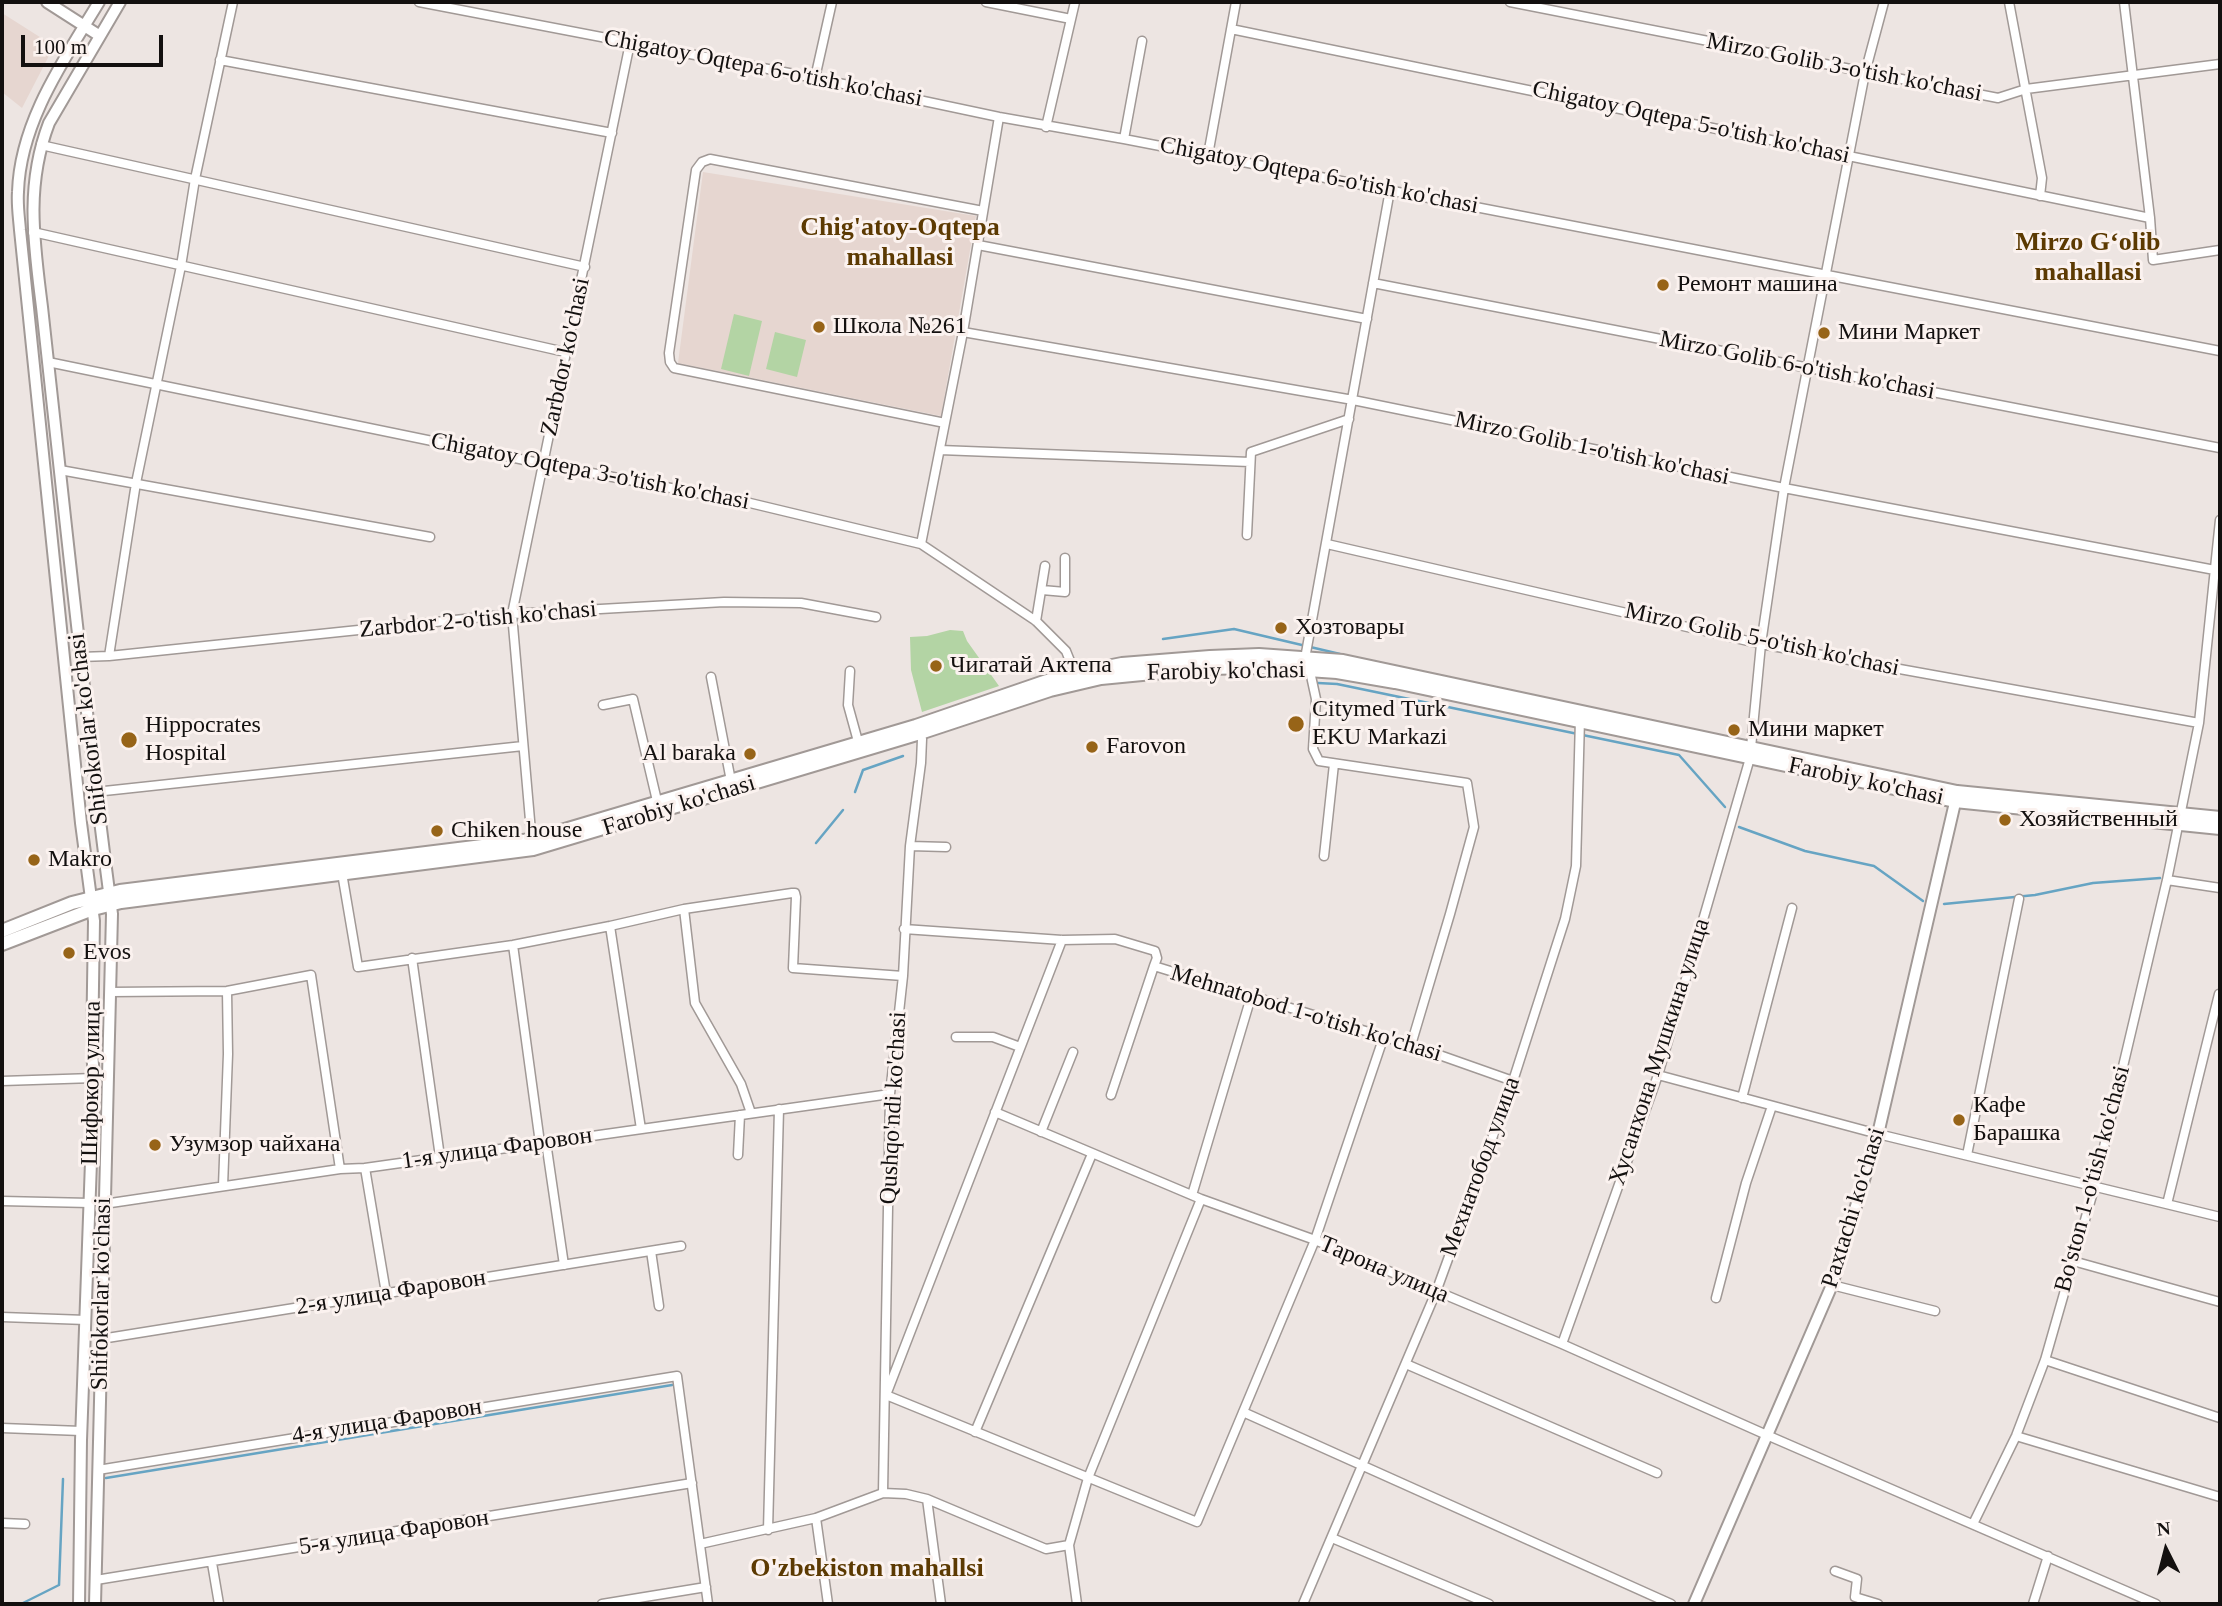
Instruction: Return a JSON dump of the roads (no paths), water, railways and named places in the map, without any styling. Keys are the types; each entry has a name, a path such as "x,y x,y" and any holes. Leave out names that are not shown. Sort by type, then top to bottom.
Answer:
{"main road":[{"path":"47,2 100,36"},
{"name":"Shifokorlar ko'chasi","path":"95,1604 110,899 95,792 33,232 33,193 41,145 49,123 120,2"},
{"path":"95,3 112,15"},
{"name":"Shifokorlar ko'chasi","path":"92,903 81,823 18,192 22,157 32,122 95,3"},
{"name":"Farobiy ko'chasi","path":"110,899 342,873 532,845 918,729 1122,664 1199,657 1259,655 1309,668 1343,661 1415,674 1579,715 1956,797 2180,819 2220,818"},
{"name":"Farobiy ko'chasi","path":"659,808 731,781 859,747"},
{"name":"Paxtachi ko'chasi","path":"1694,1604 1769,1436 1832,1285 1878,1134 1956,797"},
{"name":"Farobiy ko'chasi","path":"2180,819 2220,828"},
{"path":"81,823 99,821"},
{"name":"Farobiy ko'chasi","path":"2,930 110,899 532,845"},
{"name":"Farobiy ko'chasi","path":"2,944 92,903"},
{"name":"Шифокор улица","path":"79,1604 81,1435 94,1078 92,903"},
{"path":"81,1435 99,1441"}],"street":[{"path":"109,656 136,483 233,2"},
{"name":"Chigatoy Oqtepa 6-o'tish ko'chasi","path":"419,2 815,78 1046,127 1208,155 2220,351"},
{"path":"815,78 832,2"},
{"path":"986,2 1071,19"},
{"path":"1046,127 1074,2"},
{"path":"1208,155 1236,2"},
{"name":"Mirzo Golib 3-o'tish ko'chasi","path":"1510,2 1998,98 2026,89 2220,64"},
{"name":"Хусанхона Мушкина улица","path":"1562,1344 1658,1075 1751,752 1761,644 1784,488 1865,73 1884,2"},
{"path":"2010,2 2042,178 2040,196"},
{"path":"2124,2 2153,260 2220,250"},
{"name":"Chigatoy Oqtepa 5-o'tish ko'chasi","path":"1231,29 2150,218"},
{"path":"1124,139 1142,41"},
{"name":"Zarbdor ko'chasi","path":"532,845 512,614 630,43"},
{"path":"220,60 612,133"},
{"path":"921,544 963,332 999,117"},
{"path":"41,145 585,267"},
{"path":"945,423 674,368 668,353 696,170 702,162 710,159 983,211"},
{"path":"1390,190 1307,645 1315,699 1313,749 1319,761 1467,783 1474,827 1410,1045"},
{"path":"33,232 565,352"},
{"path":"978,245 1367,319"},
{"name":"Mirzo Golib 6-o'tish ko'chasi","path":"1373,283 2220,448"},
{"name":"Mirzo Golib 1-o'tish ko'chasi","path":"963,332 1353,400 1784,488 2217,570"},
{"name":"Chigatoy Oqtepa 3-o'tish ko'chasi","path":"48,362 544,464 750,503 921,544 1036,621 1066,651 1077,678"},
{"path":"1247,535 1250,462 1253,450 1349,419"},
{"path":"940,450 1250,462"},
{"path":"60,470 429,537"},
{"name":"Bo'ston 1-o'tish ko'chasi","path":"1973,1524 2017,1436 2046,1360 2095,1185 2167,880 2199,723 2217,570 2220,520"},
{"name":"Mirzo Golib 5-o'tish ko'chasi","path":"1327,544 1761,644 2199,723"},
{"path":"1042,590 1065,592 1065,558"},
{"path":"1036,621 1045,566"},
{"name":"Zarbdor 2-o'tish ko'chasi","path":"80,657 512,614 724,602 786,601 876,617"},
{"path":"850,671 848,705 859,747"},
{"path":"711,677 731,781"},
{"path":"603,705 633,699 659,808"},
{"name":"Мехнатобод улица","path":"1303,1604 1436,1292 1513,1081 1565,919 1576,866 1579,715"},
{"name":"Qushqo'ndi ko'chasi","path":"883,1493 891,1094 903,976 910,846 922,739 918,729"},
{"path":"95,792 523,746"},
{"path":"1324,856 1334,764"},
{"path":"910,846 947,847"},
{"path":"342,873 358,967 513,944 684,909 795,893 793,968 903,976"},
{"path":"2167,880 2220,888"},
{"path":"1967,1155 2019,899"},
{"path":"1742,1098 1792,908"},
{"path":"684,909 695,1003 741,1084 751,1113"},
{"path":"610,926 641,1129"},
{"name":"Mehnatobod 1-o'tish ko'chasi","path":"904,929 1062,940 1115,939 1128,942 1155,951 1157,958 1154,967 1384,1036 1513,1081"},
{"path":"1062,940 886,1395 1197,1522 1315,1240 1384,1036"},
{"path":"513,944 564,1265"},
{"path":"412,958 440,1157"},
{"path":"1111,1095 1154,967"},
{"path":"110,992 227,991 310,975 340,1169"},
{"path":"223,1186 228,1054 227,991"},
{"path":"2167,1204 2220,994"},
{"path":"1192,1195 1251,997"},
{"path":"956,1037 993,1037 1020,1047"},
{"path":"1041,1132 1073,1052"},
{"path":"1658,1075 1878,1134 2220,1217"},
{"path":"2,1081 94,1078"},
{"name":"1-я улица Фаровон","path":"104,1204 891,1094"},
{"path":"1716,1298 1746,1183 1772,1106"},
{"path":"768,1530 779,1110"},
{"name":"Тарона улица","path":"995,1112 1201,1199 1315,1240 1562,1344 2156,1604"},
{"path":"738,1155 740,1115"},
{"path":"975,1432 1092,1154"},
{"path":"365,1168 386,1293"},
{"path":"1077,1604 1069,1545 1088,1478 1201,1199"},
{"path":"2,1201 90,1203"},
{"name":"2-я улица Фаровон","path":"101,1339 681,1246"},
{"path":"651,1251 659,1306"},
{"path":"2073,1261 2220,1302"},
{"path":"1832,1285 1936,1311"},
{"path":"2,1317 86,1320"},
{"path":"2046,1360 2220,1418"},
{"path":"1406,1364 1657,1473"},
{"name":"4-я улица Фаровон","path":"98,1470 677,1376 692,1483"},
{"path":"1243,1412 1671,1604"},
{"path":"2,1428 81,1435"},
{"path":"2017,1436 2220,1497"},
{"path":"692,1483 708,1604"},
{"name":"5-я улица Фаровон","path":"96,1580 692,1483"},
{"path":"700,1544 816,1518 883,1493 906,1494 927,1499 1046,1549 1069,1545"},
{"path":"927,1499 941,1604"},
{"path":"816,1518 828,1604"},
{"path":"2,1523 25,1524"},
{"path":"1332,1538 1489,1604"},
{"path":"2033,1604 2048,1556"},
{"path":"212,1563 219,1604"},
{"path":"1835,1571 1857,1580 1855,1597 1878,1604"},
{"path":"602,1604 706,1587"}],"waterway":[{"path":"1163,639 1234,629 1340,654"},
{"path":"1318,683 1337,684 1679,755 1725,807"},
{"path":"855,792 863,770 903,756"},
{"path":"816,843 843,810"},
{"path":"1739,827 1805,851 1874,866 1923,901"},
{"path":"1944,904 2035,895 2093,883 2160,878"},
{"path":"106,1478 672,1385"},
{"path":"21,1604 59,1585 63,1479"}],"place":[{"name":"Ремонт машина","path":"1663,285"},
{"name":"Школа №261","path":"819,327"},
{"name":"Мини Маркет","path":"1824,333"},
{"name":"Хозтовары","path":"1281,628"},
{"name":"Чигатай Актепа","path":"936,666"},
{"name":"Citymed Turk EKU Markazi","path":"1296,724"},
{"name":"Мини маркет","path":"1734,730"},
{"name":"Hippocrates Hospital","path":"129,740"},
{"name":"Farovon","path":"1092,747"},
{"name":"Al baraka","path":"750,754"},
{"name":"Хозяйственный","path":"2005,820"},
{"name":"Chiken house","path":"437,831"},
{"name":"Makro","path":"34,860"},
{"name":"Evos","path":"69,953"},
{"name":"Кафе Барашка","path":"1959,1120"},
{"name":"Узумзор чайхана","path":"155,1145"}],"district":[{"name":"Chig'atoy-Oqtepa mahallasi","path":"900,243"},
{"name":"Mirzo Gʻolib mahallasi","path":"2088,258"},
{"name":"O'zbekiston mahallsi","path":"867,1569"}]}
